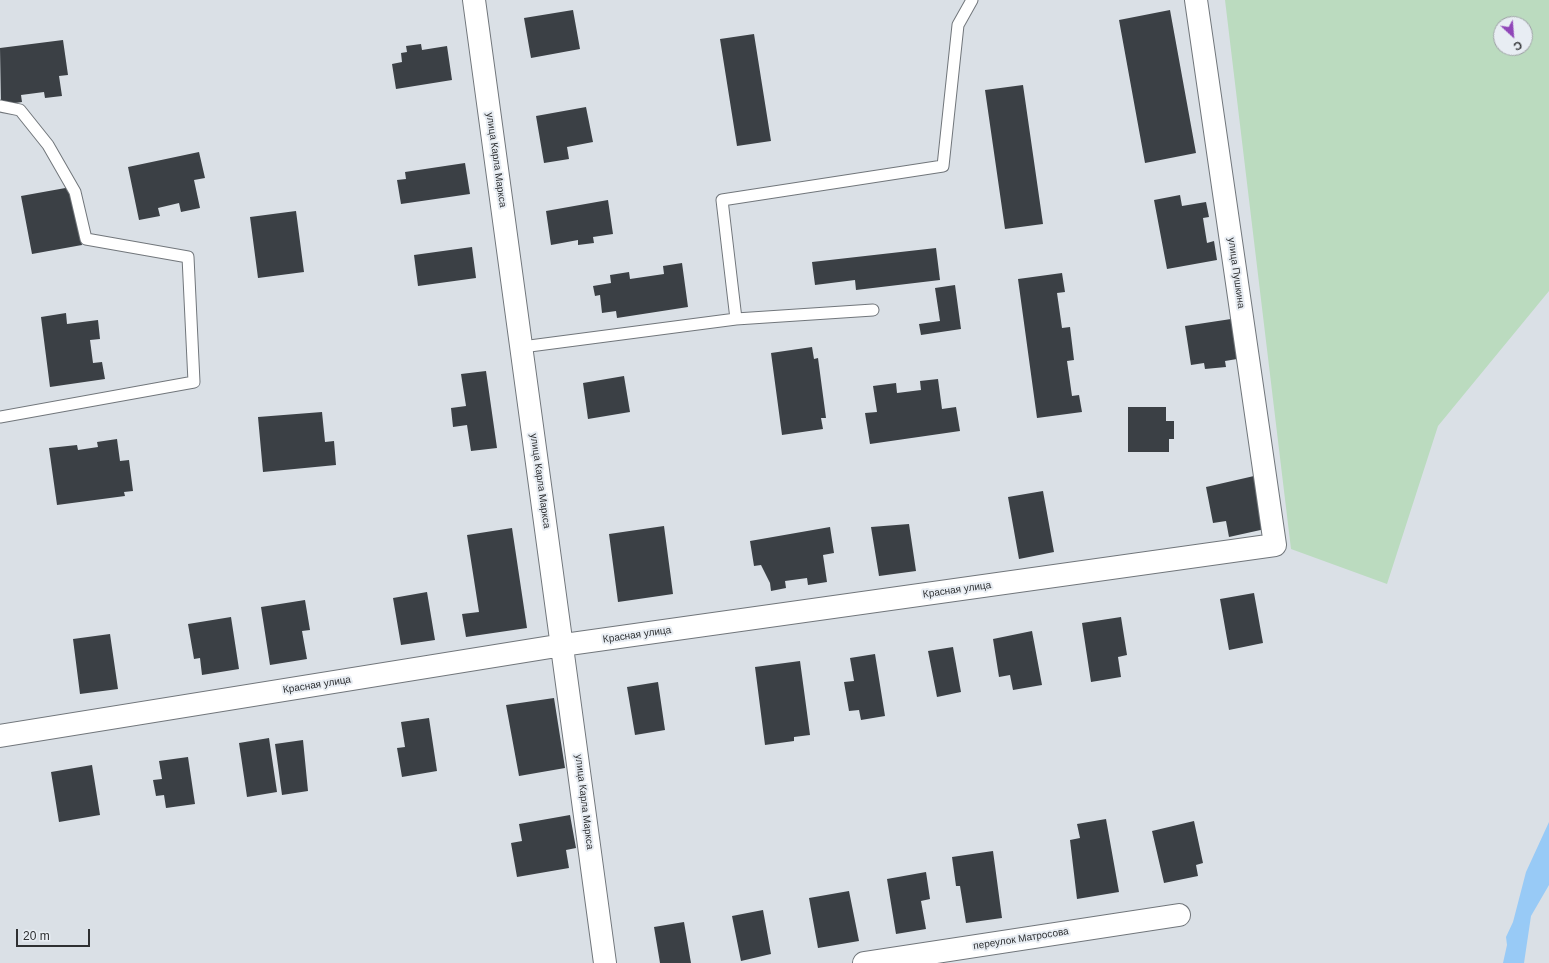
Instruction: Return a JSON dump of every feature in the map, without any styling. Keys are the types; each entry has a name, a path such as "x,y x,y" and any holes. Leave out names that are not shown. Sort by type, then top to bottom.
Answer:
{"street":[{"name":"улица Карла Маркса","path":"474,0 608,962"},
{"name":"улица Пушкина","path":"1196,0 1275,545"},
{"name":"Красная улица","path":"0,736 563,645 1275,545"},
{"name":"переулок Матросова","path":"864,963 1178,915"}],"lane":[{"path":"736,319 722,200 943,166 958,25 972,0"},
{"path":"0,106 20,110 48,145 75,192 86,239 188,257 194,382 0,418"},
{"path":"522,347 736,319 873,310"}],"green space":[{"path":"1225,0 1549,0 1549,291 1438,426 1387,584 1291,549"}],"water":[{"path":"1549,822 1549,885 1531,916 1524,963 1503,963 1507,945 1506,937 1513,922 1526,872"}],"building":[{"path":"573,10 580,49 531,58 524,18"},
{"path":"1170,10 1196,153 1145,163 1119,20"},
{"path":"754,34 771,141 737,146 720,39"},
{"path":"63,40 68,75 59,76 62,96 45,98 44,92 21,95 22,102 1,105 0,48"},
{"path":"421,44 422,50 447,46 452,80 396,89 392,64 402,62 401,53 407,52 406,46"},
{"path":"1023,85 1043,224 1005,229 985,90"},
{"path":"586,107 593,142 567,147 569,159 544,163 536,116"},
{"path":"199,152 205,178 194,180 200,208 181,212 179,203 158,208 160,216 139,220 128,167"},
{"path":"465,163 470,194 401,204 397,180 406,179 405,172"},
{"path":"71,187 82,245 32,254 21,196"},
{"path":"1180,195 1182,206 1206,202 1209,217 1203,218 1207,243 1214,241 1217,260 1167,269 1154,200"},
{"path":"608,200 613,234 593,237 594,243 578,245 578,240 551,245 546,211"},
{"path":"296,211 304,272 258,278 250,217"},
{"path":"472,247 476,278 418,286 414,255"},
{"path":"936,248 940,280 856,290 855,280 815,285 812,262"},
{"path":"682,263 688,307 617,318 616,311 602,313 600,295 595,296 593,286 611,283 610,275 629,272 630,279 664,274 663,266"},
{"path":"1062,273 1065,292 1057,293 1062,328 1070,327 1074,360 1067,361 1072,396 1079,395 1082,412 1037,418 1018,279"},
{"path":"955,285 961,329 921,335 919,324 940,321 935,288"},
{"path":"66,313 67,324 98,320 100,339 90,340 93,363 102,362 105,379 50,387 41,317"},
{"path":"1231,319 1237,359 1225,361 1226,367 1205,369 1204,363 1191,365 1185,326"},
{"path":"812,347 814,359 818,358 826,418 821,418 823,429 782,435 771,353"},
{"path":"486,371 497,448 471,451 467,425 453,427 451,408 466,406 461,374"},
{"path":"624,376 630,412 588,419 583,383"},
{"path":"938,379 942,409 956,407 960,431 870,444 865,413 877,412 873,386 896,383 897,393 921,390 920,381"},
{"path":"1128,407 1166,407 1166,421 1174,421 1174,439 1169,439 1169,452 1128,452"},
{"path":"322,412 325,442 334,441 336,465 263,472 258,417"},
{"path":"117,439 120,461 129,460 133,491 124,492 125,496 57,505 49,448 77,445 78,450 98,447 97,442"},
{"path":"1254,476 1265,529 1229,537 1226,521 1213,523 1206,487"},
{"path":"1043,491 1054,552 1019,559 1008,497"},
{"path":"909,524 916,571 879,576 871,527"},
{"path":"664,526 673,594 618,602 609,534"},
{"path":"830,527 834,553 823,555 827,582 808,585 807,578 785,581 786,588 771,591 770,583 761,565 754,566 750,541"},
{"path":"512,528 527,628 466,637 462,614 479,612 467,535"},
{"path":"427,592 435,640 401,645 393,598"},
{"path":"1254,593 1263,643 1229,650 1220,599"},
{"path":"305,600 310,630 302,631 307,659 270,665 261,607"},
{"path":"231,617 239,669 202,675 200,658 194,659 188,624"},
{"path":"1121,617 1127,655 1118,657 1121,677 1091,682 1082,623"},
{"path":"1032,631 1042,685 1013,690 1010,675 999,677 993,639"},
{"path":"110,634 118,689 80,694 73,639"},
{"path":"953,647 961,692 937,697 928,651"},
{"path":"875,654 885,716 861,720 859,710 849,711 844,682 854,681 850,658"},
{"path":"800,661 810,735 794,737 794,741 765,745 755,667"},
{"path":"658,682 665,730 635,735 627,687"},
{"path":"554,698 565,768 519,776 506,705"},
{"path":"429,718 437,771 402,777 397,748 405,747 401,722"},
{"path":"269,738 277,792 247,797 239,743"},
{"path":"303,740 308,791 282,795 275,744"},
{"path":"188,757 195,804 166,808 164,795 156,796 153,780 162,779 159,761"},
{"path":"92,765 100,815 59,822 51,772"},
{"path":"570,815 576,848 566,850 569,868 517,877 511,843 522,841 519,824"},
{"path":"1106,819 1119,892 1077,899 1070,840 1080,838 1077,824"},
{"path":"1194,821 1203,863 1196,865 1198,876 1164,883 1152,831"},
{"path":"993,851 1002,918 966,923 960,886 956,886 952,857"},
{"path":"926,872 930,899 921,901 926,929 896,934 887,879"},
{"path":"849,891 859,941 818,948 809,898"},
{"path":"763,910 771,954 741,961 732,916"},
{"path":"684,922 691,963 660,963 654,927"}]}
